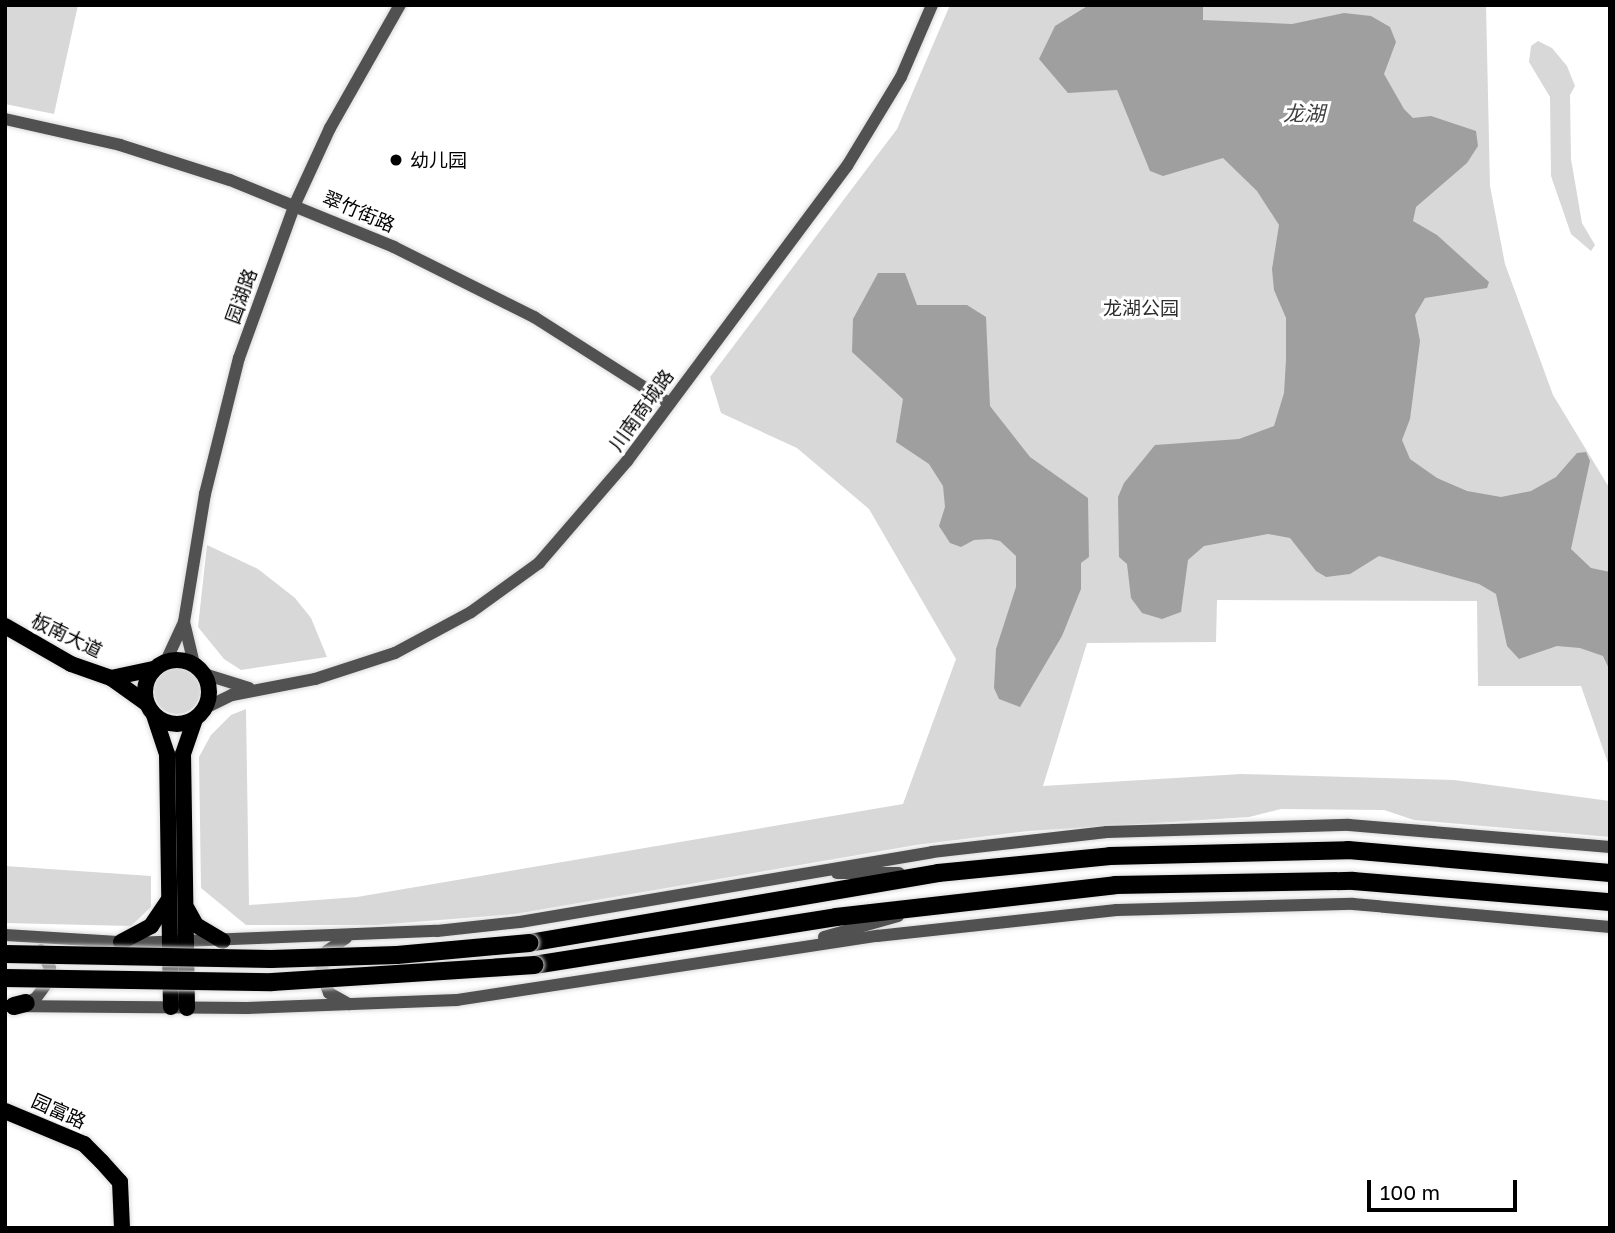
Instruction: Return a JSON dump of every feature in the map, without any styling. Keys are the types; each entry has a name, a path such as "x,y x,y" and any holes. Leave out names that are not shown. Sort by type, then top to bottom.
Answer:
{"highway":[{"path":"5,954 271,959 397,956 528,943 938,873 1110,856 1261,850 1348,850 1610,873"},
{"path":"5,978 272,982 534,965 942,904 1115,886 1248,880 1353,881 1610,902"}],"main road":[{"name":"板南大道","path":"5,626 61,659 111,678 150,709"},
{"path":"159,665 146,682 150,709 167,754 169,898 178,942 179,1008"},
{"path":"111,678 159,665 199,669 209,687 183,754 185,906 178,942"},
{"path":"150,709 174,724 200,713"},
{"path":"121,942 150,926 169,898"},
{"path":"185,906 196,925 223,941"},
{"name":"园富路","path":"5,1111 84,1144 120,1182 122,1228"}],"street":[{"name":"园湖路","path":"184,622 205,494 239,358 295,204 330,128 400,5"},
{"name":"川南商城路","path":"253,689 315,679 395,653 504,591 568,533 669,403 878,120 932,5"},
{"name":"翠竹街路","path":"5,119 120,145 295,204 394,247 534,317 669,403"},
{"path":"159,665 184,622"},
{"path":"184,622 199,669 253,689"},
{"path":"200,713 253,689"},
{"path":"5,935 121,942 356,937 520,922 800,873 1058,837 1248,826 1349,825 1610,847"},
{"path":"800,873 938,873"},
{"path":"777,950 942,904"},
{"path":"15,1005 179,1008 359,1005 457,1000 777,950 1116,910 1250,904 1353,904 1610,926"},
{"path":"15,1005 44,990 50,968 40,948 20,936"},
{"path":"356,937 345,939 327,951 321,972 329,993 337,1000 359,1005"}],"green space":[{"path":"5,5 78,5 54,114 5,104"},
{"name":"龙湖公园","path":"950,5 1486,5 1490,186 1505,264 1553,395 1610,489 1610,769 1581,686 1478,686 1477,601 1217,600 1216,642 1087,643 1043,786 1241,774 1454,780 1610,801 1610,837 1414,820 1384,810 1281,809 1249,817 1029,831 916,845 515,914 376,925 246,925 201,888 199,757 211,735 231,715 246,709 249,905 357,897 903,804 956,659 869,509 797,448 721,413 710,377 897,129"},
{"path":"1538,41 1552,48 1567,66 1575,86 1570,95 1571,159 1582,223 1595,245 1591,251 1571,234 1551,176 1550,97 1529,62 1531,46"},
{"path":"207,545 258,569 295,598 311,618 327,657 241,670 224,659 198,627"},
{"path":"177,668 193,675 200,691 193,707 177,714 161,707 154,691 161,675"},
{"path":"5,866 151,876 151,907 131,926 5,923"}],"water":[{"name":"龙湖","path":"1089,5 1203,5 1203,20 1292,24 1344,13 1371,16 1390,27 1396,42 1384,74 1404,109 1413,118 1431,116 1476,131 1478,146 1467,163 1416,207 1413,221 1437,235 1489,282 1487,288 1425,298 1415,315 1420,341 1410,419 1402,440 1410,459 1437,478 1467,491 1501,497 1531,491 1556,477 1577,453 1586,452 1590,461 1571,549 1591,568 1610,572 1610,671 1603,656 1580,648 1557,646 1519,659 1507,646 1496,594 1479,584 1379,556 1350,574 1326,577 1316,571 1290,538 1268,534 1204,546 1188,560 1181,612 1162,619 1142,613 1131,598 1127,564 1119,557 1118,497 1124,483 1155,445 1239,439 1274,426 1284,393 1286,360 1286,318 1274,290 1272,269 1279,225 1257,191 1223,158 1163,176 1150,171 1117,90 1068,93 1039,59 1055,26"},
{"path":"878,273 905,273 917,305 967,305 986,317 990,406 1030,457 1088,498 1089,557 1081,563 1081,589 1062,636 1020,707 999,699 994,688 996,649 1016,587 1016,556 1000,541 990,539 974,540 961,547 950,543 939,526 945,507 943,486 929,464 896,442 903,399 852,352 853,319"}],"place":[{"name":"幼儿园","path":"396,160"}]}
